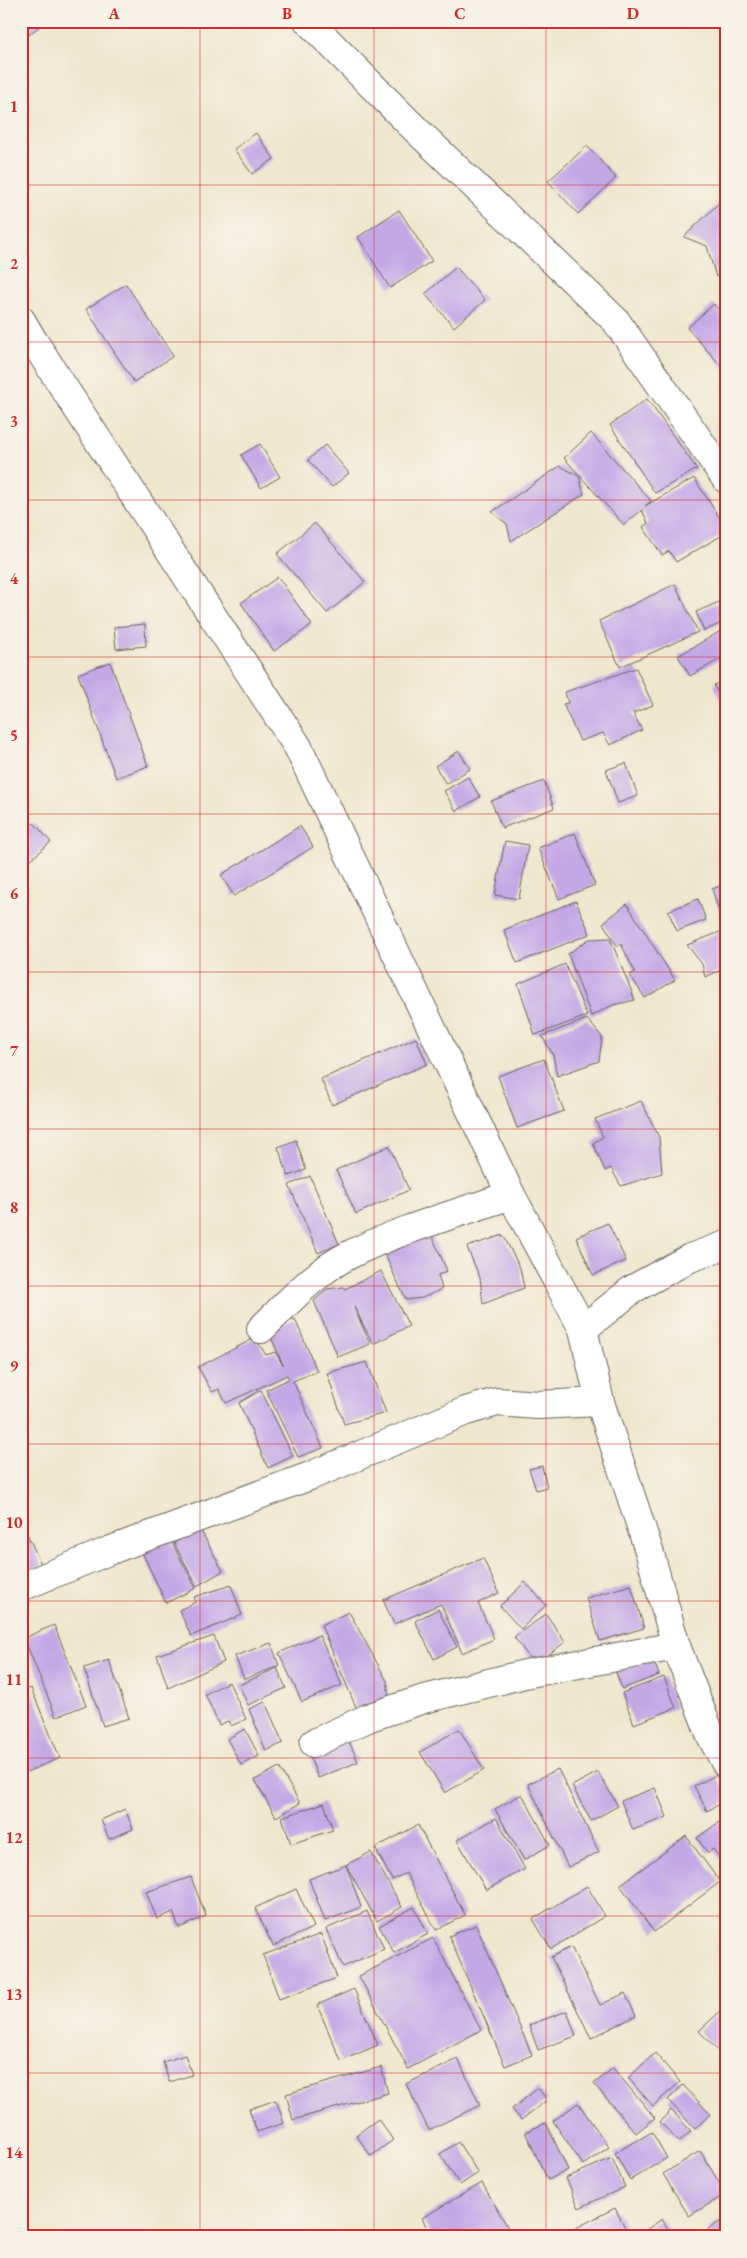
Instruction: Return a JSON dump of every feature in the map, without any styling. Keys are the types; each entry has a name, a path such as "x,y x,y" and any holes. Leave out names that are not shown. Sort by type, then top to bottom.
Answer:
{"street":[{"path":"308,21 416,130 616,321 726,479"},
{"path":"21,320 298,746 511,1195 583,1330 600,1402 650,1554 676,1646 711,1736 726,1764"},
{"path":"261,1329 310,1282 348,1255 511,1195"},
{"path":"583,1330 633,1289 690,1258 726,1245"},
{"path":"21,1588 111,1550 310,1476 466,1412 497,1402 538,1405 600,1402"},
{"path":"314,1743 370,1716 424,1699 525,1674 676,1646"}],"building":[{"path":"21,21 46,21 26,37 21,30"},
{"path":"256,133 274,159 252,174 234,149"},
{"path":"587,146 616,178 578,214 548,181"},
{"path":"726,196 726,270 716,277 707,246 684,237"},
{"path":"399,210 432,261 390,288 358,237"},
{"path":"456,267 485,300 454,327 425,294"},
{"path":"126,284 173,356 134,382 86,309"},
{"path":"714,304 726,318 725,370 687,328"},
{"path":"647,399 697,469 655,493 610,425"},
{"path":"591,433 651,501 645,506 694,478 726,528 726,533 676,562 669,551 662,555 643,527 648,523 642,510 624,525 564,458"},
{"path":"260,444 280,477 261,488 241,455"},
{"path":"325,445 349,473 332,487 308,460"},
{"path":"560,466 579,476 584,494 511,541 507,524 492,512"},
{"path":"315,523 365,582 327,613 277,554"},
{"path":"278,577 312,625 274,651 241,603"},
{"path":"675,584 698,632 620,667 599,621"},
{"path":"726,599 726,621 704,631 696,612"},
{"path":"145,624 146,646 116,649 114,627"},
{"path":"726,628 726,656 690,676 678,656"},
{"path":"110,662 148,766 116,778 78,674"},
{"path":"636,668 653,705 633,713 642,730 610,745 603,733 580,741 563,704 568,703 565,692"},
{"path":"726,679 726,711 714,685"},
{"path":"459,751 470,769 446,784 435,766"},
{"path":"626,763 638,796 618,803 606,770"},
{"path":"468,777 480,797 456,811 444,791"},
{"path":"544,781 554,808 502,828 491,801"},
{"path":"34,823 51,842 21,868 21,834"},
{"path":"300,826 313,847 234,896 221,875"},
{"path":"575,833 595,885 559,899 538,848"},
{"path":"505,841 528,845 519,899 495,895"},
{"path":"726,884 726,968 705,977 702,964 687,945 725,930 712,889"},
{"path":"698,899 706,920 677,931 668,911"},
{"path":"576,901 590,934 517,963 504,930"},
{"path":"627,904 675,980 645,998 630,975 635,972 621,944 617,946 603,923"},
{"path":"610,938 635,1000 613,1005 591,1016 568,954 589,939"},
{"path":"565,964 587,1016 535,1035 518,984"},
{"path":"587,1019 602,1037 599,1061 557,1076 553,1055 542,1036"},
{"path":"416,1038 427,1064 332,1105 321,1079"},
{"path":"544,1059 564,1111 517,1128 498,1076"},
{"path":"641,1101 659,1137 662,1173 621,1186 611,1168 605,1171 593,1143 603,1137 595,1119"},
{"path":"296,1140 306,1170 288,1176 278,1147"},
{"path":"389,1146 409,1190 356,1214 336,1170"},
{"path":"310,1176 339,1244 318,1253 289,1185"},
{"path":"608,1223 626,1261 593,1275 576,1237"},
{"path":"431,1233 447,1271 438,1275 442,1289 422,1298 406,1300 384,1253"},
{"path":"503,1235 520,1268 524,1288 483,1304 480,1278 467,1247"},
{"path":"381,1271 409,1326 373,1344 354,1307 370,1344 338,1357 314,1301 327,1289 344,1287 345,1289"},
{"path":"295,1319 317,1371 293,1381 323,1448 298,1457 266,1390 289,1379 287,1375 226,1403 219,1389 212,1392 198,1367 255,1338 266,1355 275,1352 283,1365 268,1330"},
{"path":"367,1362 386,1413 344,1424 327,1373"},
{"path":"261,1390 293,1456 268,1468 239,1403"},
{"path":"542,1466 547,1487 536,1490 529,1469"},
{"path":"21,1521 42,1566 21,1575"},
{"path":"200,1529 223,1571 197,1586 174,1543"},
{"path":"170,1539 196,1588 166,1603 142,1552"},
{"path":"483,1558 499,1593 478,1603 494,1639 462,1653 441,1604 394,1624 383,1600"},
{"path":"525,1582 546,1605 521,1629 500,1606"},
{"path":"231,1585 242,1615 191,1636 179,1610 196,1602 194,1597"},
{"path":"631,1585 644,1628 600,1641 586,1598"},
{"path":"438,1609 457,1647 434,1659 415,1621"},
{"path":"349,1612 387,1681 389,1701 384,1705 380,1699 358,1712 321,1625"},
{"path":"546,1614 565,1642 535,1665 514,1637"},
{"path":"54,1625 86,1705 56,1717 24,1638"},
{"path":"319,1635 342,1685 302,1702 279,1653"},
{"path":"214,1636 224,1662 168,1688 157,1655"},
{"path":"271,1643 279,1666 244,1679 235,1656"},
{"path":"653,1659 659,1675 622,1689 616,1672"},
{"path":"109,1660 129,1718 103,1726 84,1668"},
{"path":"277,1668 286,1688 248,1705 239,1685"},
{"path":"664,1677 676,1708 634,1724 622,1693"},
{"path":"229,1682 246,1719 231,1726 228,1721 219,1725 205,1694"},
{"path":"31,1688 60,1758 24,1773 21,1766 21,1692"},
{"path":"265,1702 283,1743 266,1751 249,1709"},
{"path":"245,1729 259,1756 241,1765 227,1739"},
{"path":"459,1729 484,1770 445,1793 420,1752"},
{"path":"346,1734 358,1762 318,1778 307,1750"},
{"path":"279,1767 300,1803 276,1817 255,1780"},
{"path":"558,1769 599,1852 568,1867 528,1784"},
{"path":"598,1772 618,1806 591,1821 572,1786"},
{"path":"716,1775 726,1793 726,1801 707,1811 694,1786"},
{"path":"655,1788 667,1817 633,1830 621,1801"},
{"path":"522,1794 550,1845 524,1860 495,1809"},
{"path":"324,1803 333,1830 291,1844 282,1817"},
{"path":"125,1809 133,1829 109,1839 101,1820"},
{"path":"726,1817 726,1866 713,1849 708,1853 697,1838"},
{"path":"496,1818 525,1869 486,1890 457,1840"},
{"path":"418,1825 465,1915 436,1930 406,1873 392,1880 375,1848"},
{"path":"686,1836 720,1882 654,1932 620,1885"},
{"path":"371,1852 402,1907 377,1921 346,1865"},
{"path":"346,1865 361,1907 325,1921 309,1879"},
{"path":"191,1877 206,1916 179,1928 173,1912 157,1919 146,1892"},
{"path":"587,1886 605,1916 551,1949 533,1919"},
{"path":"296,1889 314,1927 273,1946 255,1908"},
{"path":"414,1907 428,1934 394,1953 379,1926"},
{"path":"367,1911 384,1949 343,1967 326,1929"},
{"path":"476,1925 532,2055 505,2066 449,1936"},
{"path":"321,1934 337,1978 279,1999 263,1955"},
{"path":"433,1938 481,2030 408,2069 359,1976"},
{"path":"571,1947 600,2005 625,1993 636,2016 591,2038 551,1957"},
{"path":"354,1989 378,2045 341,2061 317,2005"},
{"path":"726,2006 726,2059 699,2031"},
{"path":"567,2011 576,2036 538,2050 529,2025"},
{"path":"655,2053 680,2082 653,2106 628,2078"},
{"path":"185,2055 192,2075 169,2082 163,2062"},
{"path":"458,2059 480,2105 429,2130 406,2084"},
{"path":"381,2067 388,2093 293,2120 286,2094"},
{"path":"613,2068 655,2118 636,2133 594,2084"},
{"path":"683,2085 710,2114 695,2129 668,2100"},
{"path":"538,2088 547,2100 521,2120 512,2109"},
{"path":"276,2100 284,2123 257,2132 249,2109"},
{"path":"578,2103 609,2147 583,2165 553,2121"},
{"path":"671,2110 691,2131 679,2142 660,2122"},
{"path":"378,2119 393,2140 371,2156 356,2135"},
{"path":"546,2123 568,2170 548,2180 525,2132"},
{"path":"652,2132 667,2158 630,2180 615,2153"},
{"path":"458,2142 478,2173 460,2185 440,2154"},
{"path":"700,2151 726,2194 689,2216 663,2174"},
{"path":"612,2158 625,2187 579,2208 566,2178"},
{"path":"482,2183 510,2231 500,2237 448,2237 445,2232 432,2237 422,2218"},
{"path":"615,2208 630,2237 578,2237 574,2229"},
{"path":"726,2218 726,2237 713,2237 708,2229"},
{"path":"662,2219 673,2237 647,2237 643,2232"}]}
